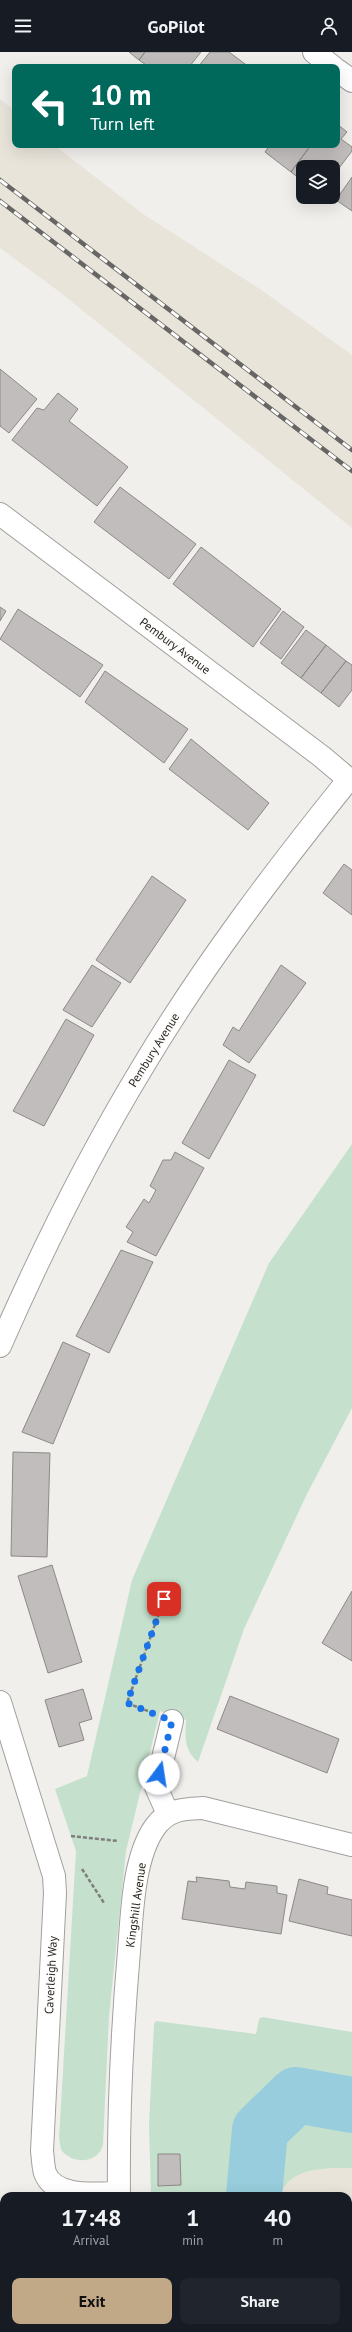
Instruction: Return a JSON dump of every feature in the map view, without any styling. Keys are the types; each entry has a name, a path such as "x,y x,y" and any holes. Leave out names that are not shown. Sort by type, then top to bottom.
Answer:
{"street":[{"path":"314,52 330,64"},
{"path":"340,72 352,81"},
{"name":"Pembury Avenue","path":"0,514 321,756 350,780 242,919 170,1023 141,1069 67,1200 0,1346"},
{"name":"Caverleigh Way","path":"0,1702 54,1876 55,1893 42,2151 45,2173 53,2184 66,2190 81,2192"},
{"path":"172,1721 156,1787 168,1814 179,1809 203,1808 352,1844"},
{"name":"Kingshill Avenue","path":"119,2192 122,2035 138,1872 146,1844 155,1827 168,1814"}],"path":[{"path":"164,1599 127,1703 172,1721"},
{"path":"70,1842 68,1835 146,1844"},
{"path":"81,1868 114,1920 132,1923"}],"shaded area":[{"path":"0,99 12,109 12,148 58,148 143,214 260,289 352,355 352,528 61,293 0,248"},
{"path":"352,2139 352,2192 280,2192 289,2172"}],"green space":[{"path":"352,1144 352,1408 307,1494 244,1629 198,1762 190,1753 186,1743 186,1720 160,1711 126,1851 109,2016 103,2145 96,2156 85,2160 79,2160 67,2156 62,2151 59,2138 76,1851 55,1789 87,1776 132,1580 269,1263"},
{"path":"262,2017 352,2032 352,2168 321,2169 301,2174 292,2179 281,2192 151,2192 149,2124 154,2024 156,2021 256,2034 259,2019"}],"building":[{"path":"129,52 145,52 139,60"},
{"path":"145,52 201,52 191,64 145,64 139,60"},
{"path":"210,52 229,52 245,64 200,64"},
{"path":"340,126 347,132 341,139 352,147 352,151 340,167 340,160 300,160 309,148 340,148"},
{"path":"268,148 309,148 300,160 296,160 296,165 291,172 265,152"},
{"path":"296,165 296,176 291,172"},
{"path":"352,177 352,211 340,203 340,194"},
{"path":"0,369 37,399 9,433 0,426"},
{"path":"58,393 78,409 69,421 128,467 97,506 12,440 37,408 44,410"},
{"path":"120,487 196,544 169,579 94,522"},
{"path":"201,547 281,609 253,647 173,584"},
{"path":"0,607 6,611 0,621"},
{"path":"18,609 103,665 80,697 0,639"},
{"path":"283,611 304,627 281,659 260,643"},
{"path":"306,630 326,645 301,678 281,663"},
{"path":"326,645 346,661 321,693 301,678"},
{"path":"346,661 352,665 352,690 339,707 321,693"},
{"path":"105,671 188,729 164,763 85,702"},
{"path":"191,739 269,803 248,830 169,769"},
{"path":"344,864 352,870 352,915 323,893"},
{"path":"152,876 186,900 130,983 96,960"},
{"path":"92,965 121,983 92,1027 63,1010"},
{"path":"281,965 306,983 249,1063 223,1045 233,1027 239,1031"},
{"path":"66,1019 94,1035 44,1126 13,1111"},
{"path":"229,1060 256,1075 209,1159 182,1143"},
{"path":"175,1152 204,1168 156,1256 127,1242 133,1232 126,1227 144,1199 149,1203 156,1190 150,1186 163,1160 171,1160"},
{"path":"121,1250 153,1262 109,1353 76,1336"},
{"path":"63,1342 90,1354 53,1444 22,1432"},
{"path":"13,1452 50,1453 47,1557 11,1556"},
{"path":"52,1565 82,1662 48,1673 18,1576"},
{"path":"352,1591 352,1661 322,1643"},
{"path":"83,1689 92,1719 79,1723 84,1740 59,1747 45,1700"},
{"path":"230,1696 339,1739 327,1773 217,1729"},
{"path":"196,1877 229,1881 230,1887 245,1889 246,1882 277,1886 277,1893 287,1895 281,1934 182,1919 188,1881 197,1882"},
{"path":"299,1879 328,1887 327,1894 352,1900 352,1936 289,1921"},
{"path":"158,2154 180,2154 181,2185 158,2186"}],"waterway":[{"path":"254,2192 260,2130 296,2095 352,2105"}],"railway":[{"path":"0,180 352,450"},
{"path":"0,201 352,471"}],"route":[{"path":"159,1774 172,1721 127,1703 164,1599"}]}
